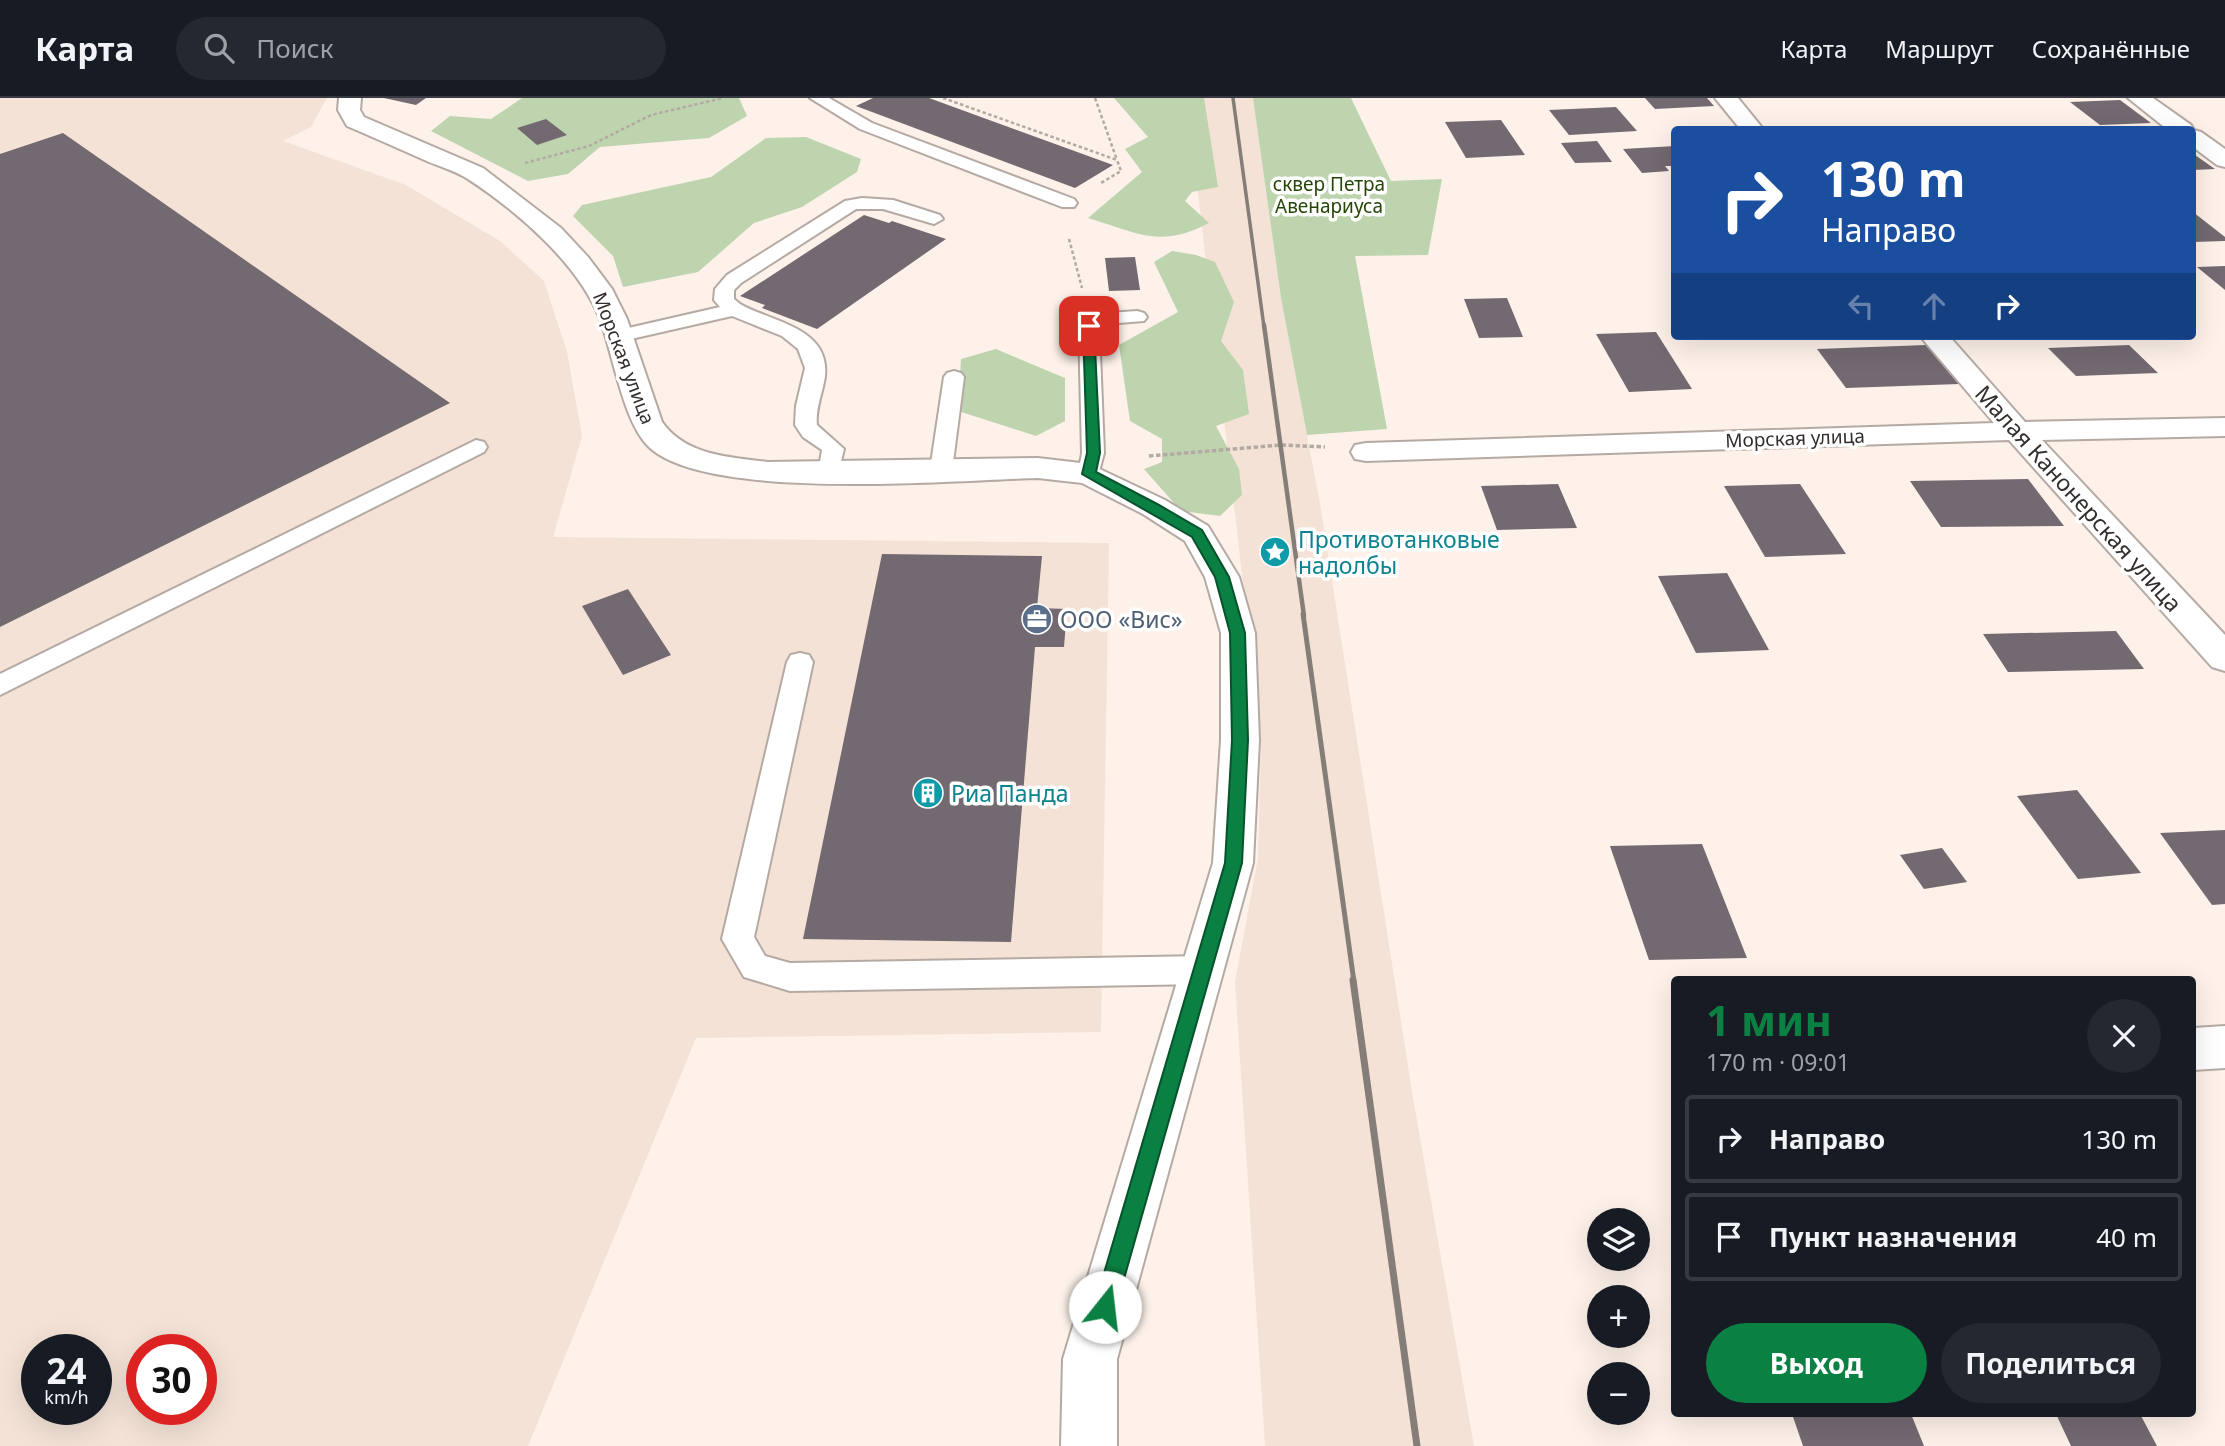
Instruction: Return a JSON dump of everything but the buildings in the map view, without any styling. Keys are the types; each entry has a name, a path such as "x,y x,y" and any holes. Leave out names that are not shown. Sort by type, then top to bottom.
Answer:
{"street":[{"name":"Морская улица","path":"350,98 349,110 355,121 475,173 552,233 599,289 647,423 659,440 685,456 722,466 767,472 1038,468 1089,474"},
{"path":"1726,98 1750,126"},
{"path":"2139,98 2178,126"},
{"path":"2196,139 2225,160"},
{"name":"Малая Канонерская улица","path":"1937,340 2225,658"},
{"name":"Морская улица","path":"1366,452 2225,427"},
{"path":"1089,474 1197,534 1222,577 1238,633 1240,740 1233,863 1090,1359 1089,1446"},
{"path":"2196,1049 2225,1046"}],"lane":[{"path":"818,98 866,126 1068,203"},
{"path":"829,473 833,449 828,441 809,432 805,423 816,367 807,346 793,334 732,310 724,300 725,289 734,279 851,205 866,201 882,202 934,219"},
{"path":"618,336 732,310"},
{"path":"1089,474 1093,453 1089,326 1101,318 1137,317"},
{"path":"941,470 954,377"},
{"path":"0,685 476,447"},
{"path":"800,662 738,939 755,967 790,977 1203,970"}],"path":[{"path":"475,173 589,146 650,115 723,98"},
{"path":"943,98 1117,160"},
{"path":"1093,321 1087,309 1071,242 1051,214 1121,171 1095,98"},
{"path":"1089,474 1123,457 1194,455 1279,445 1366,452"}],"shaded area":[{"path":"0,98 327,98 311,127 283,141 406,185 500,241 544,281 567,352 582,436 553,537 1109,543 1101,1032 696,1038 528,1446 0,1446"},
{"path":"1187,98 1253,98 1281,298 1320,504 1413,1098 1474,1446 1265,1446 1235,982 1258,858 1261,739"}],"green space":[{"path":"522,98 739,98 747,116 709,138 600,147 568,174 528,181 431,131 450,116 491,119"},
{"path":"1114,98 1204,98 1218,187 1192,192 1185,201 1209,223 1192,231 1162,237 1136,233 1088,218 1142,172 1125,149 1148,137"},
{"name":"сквер Петра Авенариуса","path":"1253,98 1351,98 1391,181 1442,179 1428,255 1355,256 1387,429 1307,435 1281,298"},
{"path":"806,137 861,159 857,172 802,207 754,223 698,272 623,287 613,256 573,216 582,205 711,177 766,138"},
{"path":"1172,251 1215,262 1234,302 1221,341 1243,370 1249,414 1216,426 1239,469 1242,495 1220,516 1181,511 1144,469 1162,462 1162,439 1130,421 1119,345 1178,312 1154,262"},
{"path":"996,349 1065,378 1065,421 1036,436 958,411 961,359"}],"railway":[{"path":"1233,98 1264,327"},
{"path":"1264,325 1304,616"},
{"path":"1303,614 1354,982"},
{"path":"1353,980 1417,1446"}],"place":[{"name":"Противотанковые надолбы","path":"1275,552"},
{"name":"ООО «Вис»","path":"1037,619"},
{"name":"Риа Панда","path":"928,793"}],"route":[{"path":"1089,326 1093,453 1089,474 1197,534 1222,577 1238,633 1240,740 1233,863 1105,1307"}]}
